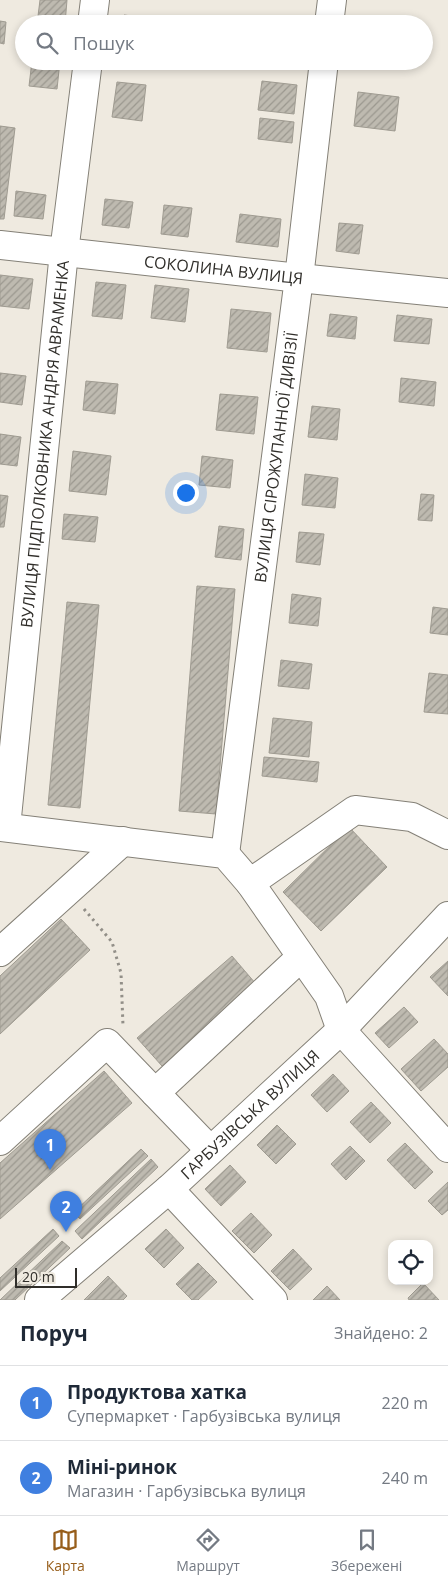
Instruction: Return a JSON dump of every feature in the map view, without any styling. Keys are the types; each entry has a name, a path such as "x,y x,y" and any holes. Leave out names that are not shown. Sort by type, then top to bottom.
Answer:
{"street":[{"path":"93,15 95,0"},
{"path":"330,15 332,0"},
{"name":"ВУЛИЦЯ ПІДПОЛКОВНИКА АНДРІЯ АВРАМЕНКА","path":"3,827 64,252 87,70"},
{"name":"ВУЛИЦЯ СІРОЖУПАННОЇ ДИВІЗІЇ","path":"225,854 299,278 323,70"},
{"name":"СОКОЛИНА ВУЛИЦЯ","path":"0,246 448,292"},
{"path":"250,883 355,810 412,816 448,834"},
{"path":"3,827 225,854 250,883 329,996 341,1030 448,1148"},
{"path":"0,952 123,842"},
{"name":"ГАРБУЗІВСЬКА ВУЛИЦЯ","path":"39,1300 168,1189 341,1030 448,916"},
{"path":"155,1093 301,957"},
{"path":"0,1141 107,1043 210,1150"},
{"path":"168,1189 273,1300"}],"path":[{"path":"68,891 112,942 121,973 125,1061"}],"building":[{"path":"40,0 67,0 66,15 38,15"},
{"path":"0,21 6,22 4,44 0,43"},
{"path":"31,70 59,70 57,89 29,86"},
{"path":"262,81 297,85 294,114 258,110"},
{"path":"117,82 146,85 142,121 112,117"},
{"path":"358,92 399,97 395,131 354,126"},
{"path":"260,118 294,122 292,143 258,139"},
{"path":"0,126 15,128 4,219 0,219"},
{"path":"16,191 46,195 43,219 14,216"},
{"path":"105,199 133,202 129,228 102,225"},
{"path":"164,205 192,208 188,237 161,234"},
{"path":"240,214 281,219 278,247 236,242"},
{"path":"339,223 363,225 359,254 336,251"},
{"path":"0,275 33,279 29,309 0,306"},
{"path":"96,282 126,285 122,319 92,316"},
{"path":"155,285 189,289 185,322 151,318"},
{"path":"231,309 271,313 267,352 227,348"},
{"path":"330,314 357,317 355,339 327,336"},
{"path":"397,315 432,319 429,344 394,341"},
{"path":"0,373 26,376 22,405 0,402"},
{"path":"401,378 436,382 434,406 399,402"},
{"path":"86,381 118,384 115,414 83,410"},
{"path":"220,394 258,397 254,434 216,430"},
{"path":"312,406 340,409 337,440 308,437"},
{"path":"0,434 21,437 17,466 0,464"},
{"path":"73,451 111,456 106,495 69,491"},
{"path":"202,456 233,460 230,488 199,485"},
{"path":"305,474 338,478 335,508 302,505"},
{"path":"421,494 434,495 432,521 418,520"},
{"path":"0,495 8,496 4,527 0,527"},
{"path":"64,514 98,517 95,542 62,539"},
{"path":"219,526 244,529 241,560 215,557"},
{"path":"299,532 324,534 320,565 296,562"},
{"path":"197,586 235,589 216,814 179,811"},
{"path":"292,594 321,598 318,626 289,623"},
{"path":"67,602 99,605 80,808 48,805"},
{"path":"433,607 448,609 448,635 430,633"},
{"path":"281,660 312,664 309,689 278,686"},
{"path":"429,673 448,675 448,714 424,712"},
{"path":"273,718 312,722 309,757 269,753"},
{"path":"264,757 319,762 317,782 262,776"},
{"path":"349,827 387,867 321,931 283,892"},
{"path":"61,919 90,950 0,1034 0,976"},
{"path":"232,956 256,984 162,1066 137,1038"},
{"path":"448,961 448,996 430,977"},
{"path":"404,1007 418,1022 389,1048 375,1033"},
{"path":"434,1039 448,1054 448,1067 421,1091 401,1069"},
{"path":"104,1071 132,1103 0,1219 0,1163"},
{"path":"333,1074 349,1091 327,1112 311,1095"},
{"path":"371,1102 391,1123 370,1143 350,1122"},
{"path":"277,1125 296,1144 276,1164 257,1145"},
{"path":"405,1143 433,1172 415,1189 387,1160"},
{"path":"350,1146 365,1161 346,1180 331,1164"},
{"path":"141,1149 148,1156 80,1219 74,1212"},
{"path":"151,1159 158,1167 82,1239 75,1231"},
{"path":"230,1165 246,1182 221,1206 205,1189"},
{"path":"448,1182 448,1210 442,1215 428,1201"},
{"path":"251,1213 272,1235 254,1253 232,1231"},
{"path":"53,1229 59,1236 0,1291 0,1278"},
{"path":"166,1229 184,1248 164,1268 145,1249"},
{"path":"62,1241 70,1248 15,1300 0,1300"},
{"path":"293,1249 312,1269 290,1290 271,1271"},
{"path":"198,1263 217,1282 198,1300 192,1300 176,1284"},
{"path":"108,1276 127,1296 123,1300 84,1300"},
{"path":"421,1285 425,1285 439,1300 409,1300 408,1298"},
{"path":"327,1286 340,1300 313,1300"}],"place":[{"name":"Продуктова хатка","path":"50,1170"},
{"name":"Міні-ринок","path":"66,1232"}]}
